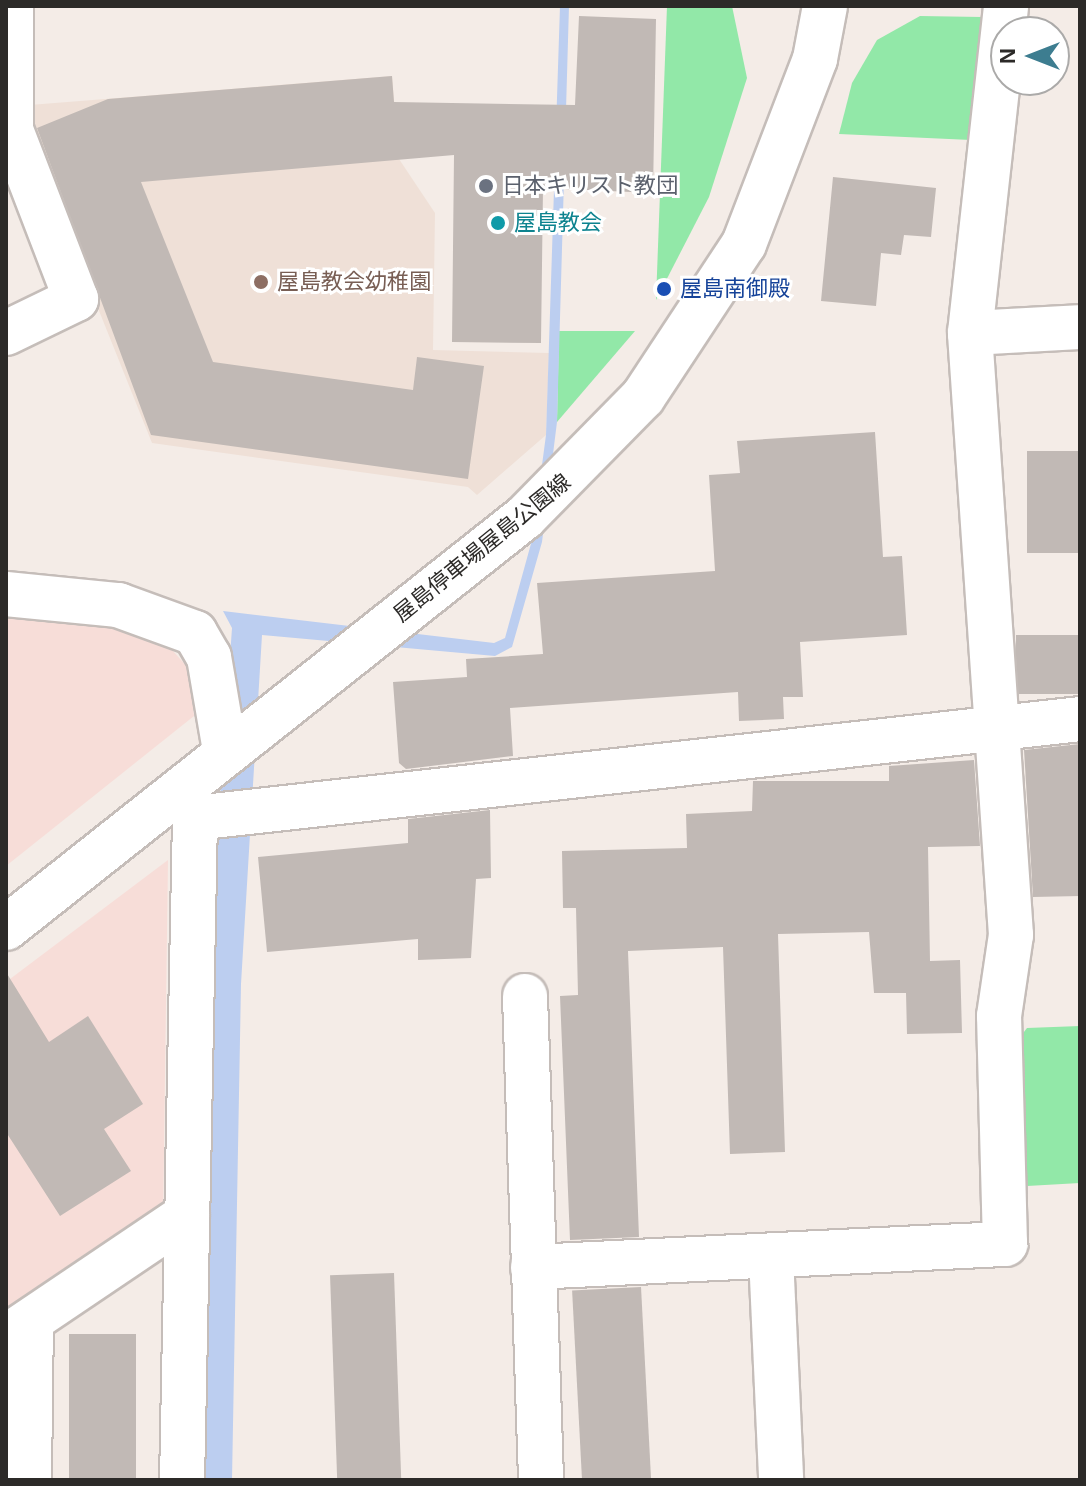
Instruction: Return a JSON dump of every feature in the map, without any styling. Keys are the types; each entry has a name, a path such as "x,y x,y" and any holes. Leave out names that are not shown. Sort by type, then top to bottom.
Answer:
{"street":[{"path":"6,333 76,299 11,130 11,6"},
{"name":"屋島停車場屋島公園線","path":"6,928 186,805 225,751 525,517 643,397 744,244 815,59 825,6"},
{"path":"533,1267 1005,1244 999,1016 1011,935 1001,728 970,333 1006,6"},
{"path":"970,333 1080,327"},
{"path":"6,594 118,605 195,633 209,657 225,751"},
{"path":"182,1480 187,1215 186,805 1080,719"},
{"path":"525,996 541,1480"},
{"path":"29,1480 19,1329 187,1215"},
{"path":"771,1256 781,1480"}],"shaded area":[{"name":"屋島教会幼稚園","path":"392,76 399,159 435,213 433,350 549,353 546,435 477,495 468,487 152,443 17,106"},
{"path":"6,611 106,618 165,642 190,670 194,716 6,866"},
{"path":"168,860 163,1219 6,1318 6,982"}],"green space":[{"path":"667,6 732,6 747,78 709,197 656,300"},
{"path":"920,16 982,17 971,140 839,134 852,83 877,40"},
{"path":"559,331 635,331 557,422"},
{"path":"1080,1026 1080,1183 1027,1186 1020,1037 1027,1028"}],"water":[{"path":"560,6 569,6 557,422 542,542 512,647 495,656 262,635 241,984 232,1480 201,1480 213,899 232,628 223,611 494,643 505,638 532,540 546,435"}],"building":[{"path":"579,16 656,19 653,193 543,188 541,343 452,342 454,155 141,182 213,362 413,390 417,357 484,366 468,479 151,435 37,128 108,99 392,76 394,102 575,105"},
{"path":"833,177 936,188 931,237 904,235 901,255 881,253 876,306 821,301"},
{"path":"875,432 883,557 902,556 907,635 800,642 803,697 783,697 784,719 739,721 738,692 510,708 513,756 406,769 399,763 393,682 467,677 466,659 543,654 537,583 715,571 709,475 740,473 737,441"},
{"path":"1027,451 1080,451 1080,553 1027,553"},
{"path":"1016,635 1080,635 1080,694 1016,694"},
{"path":"1080,744 1080,896 1033,897 1024,750"},
{"path":"974,760 980,846 928,847 930,961 960,960 962,1033 907,1034 906,993 874,993 869,932 778,934 785,1152 730,1154 723,947 628,951 639,1237 570,1240 560,996 578,995 576,908 563,908 562,851 687,848 686,814 752,811 753,781 889,781 889,766"},
{"path":"490,810 491,878 476,879 471,958 418,960 418,939 267,952 258,857 408,843 408,819"},
{"path":"6,972 49,1042 88,1016 143,1104 104,1129 131,1171 60,1216 6,1132"},
{"path":"394,1273 401,1480 337,1480 330,1275"},
{"path":"641,1287 651,1480 582,1480 572,1291"},
{"path":"69,1334 136,1334 136,1480 69,1480"}],"place":[{"name":"日本キリスト教団","path":"486,186"},
{"name":"屋島教会","path":"498,223"},
{"name":"屋島教会幼稚園","path":"261,282"},
{"name":"屋島南御殿","path":"664,289"}]}
